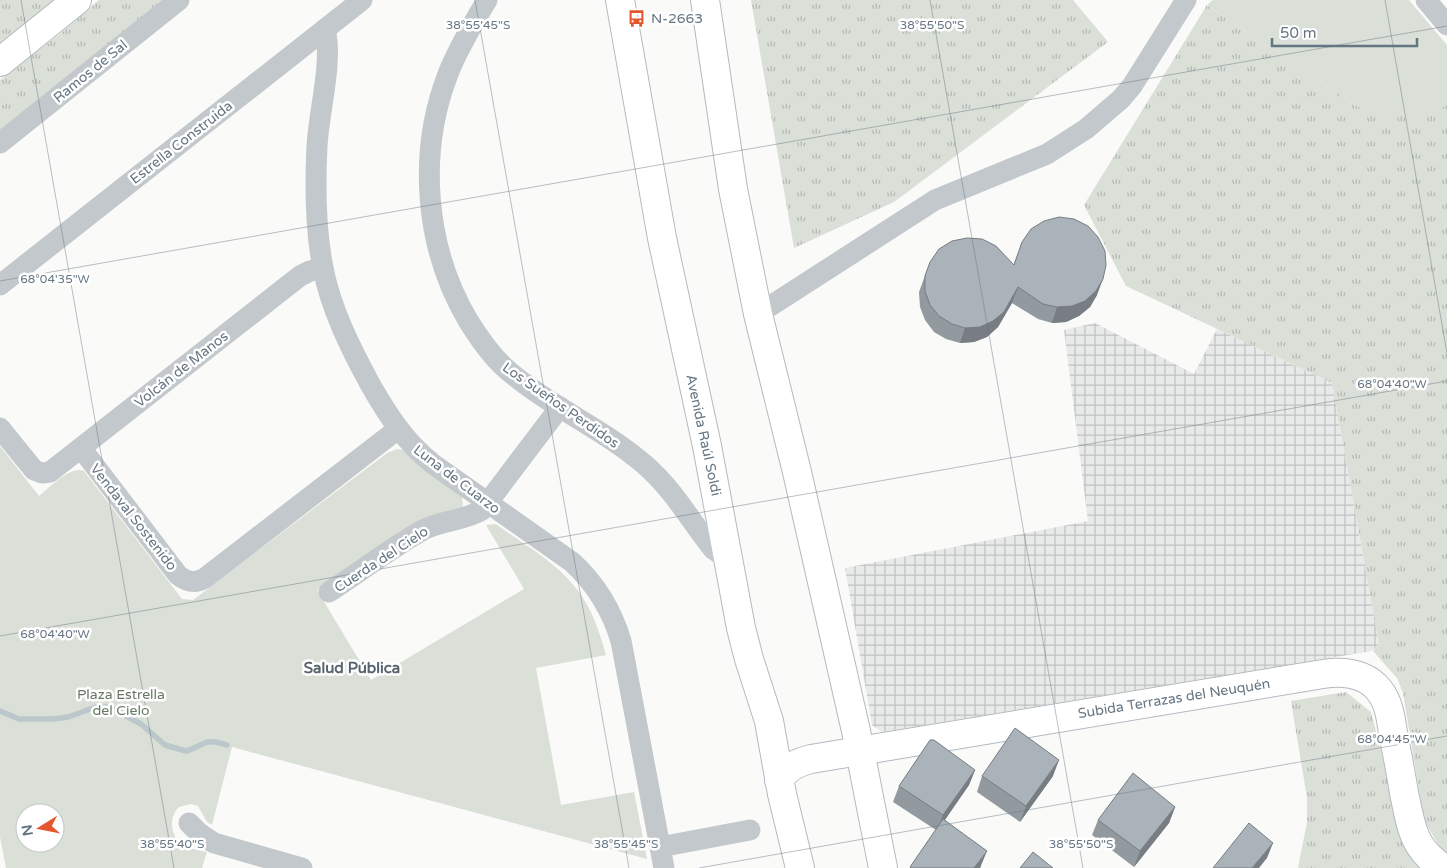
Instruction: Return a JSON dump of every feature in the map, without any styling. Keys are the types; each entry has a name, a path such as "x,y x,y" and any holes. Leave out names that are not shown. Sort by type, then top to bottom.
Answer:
{"main road":[{"path":"0,62 77,0"},
{"name":"Avenida Raúl Soldi","path":"620,0 662,238 708,453 741,628 769,720 779,780 800,868"},
{"path":"705,0 735,198 758,314 796,466 860,750 883,868"},
{"name":"Subida Terrazas del Neuquén","path":"779,780 787,770 800,761 1332,672 1352,674 1362,677 1371,683 1384,698 1391,722 1412,828 1419,845 1444,868"}],"street":[{"name":"Ramos de Sal","path":"0,142 179,0"},
{"name":"Estrella Construida","path":"0,285 362,0"},
{"name":"Los Sueños Perdidos","path":"487,0 451,66 438,106 433,139 430,189 433,223 445,272 458,302 474,330 504,366 526,384 642,463 674,495 713,549 719,553 728,554"},
{"path":"758,314 935,200 1035,160 1061,147 1080,134 1115,104 1132,86 1186,0"},
{"path":"1426,0 1447,25"},
{"name":"Luna de Cuarzo","path":"325,29 328,51 319,126 316,178 318,231 323,268 333,304 349,343 398,429 424,457 572,562 584,573 600,594 615,624 623,648 664,868"},
{"name":"Volcán de Manos","path":"0,428 30,467 38,473 54,469 300,276 323,268"},
{"name":"Cuerda del Cielo","path":"329,592 424,530 443,522 473,515 482,510 560,407"},
{"name":"Vendaval Sostenido","path":"81,448 178,575 191,582 198,582 398,429"},
{"path":"189,823 199,833 214,843 302,868"},
{"path":"660,847 750,830"}],"shaded area":[{"path":"1095,323 1194,374 1217,329 1332,383 1379,644 1372,651 882,732 872,725 845,568 1088,521 1064,330"}],"green space":[{"path":"0,0 56,0 0,46"},
{"path":"99,0 165,0 0,130 0,80 61,33"},
{"path":"751,0 1073,0 1108,42 894,202 794,248"},
{"path":"1213,0 1409,0 1447,45 1447,105 1436,110 1414,115 1391,115 1358,107 1207,5"},
{"path":"1207,5 1358,107 1443,107 1447,105 1447,854 1440,848 1424,820 1403,693 1397,678 1373,651 1379,644 1332,383 1126,286 1084,205"},
{"name":"Plaza Estrella del Cielo","path":"0,446 39,496 67,474 73,471 84,471 182,599 193,600 387,453 397,449 403,450 462,497 463,506 461,509 411,528 317,590 371,680 524,589 486,525 496,524 551,563 571,582 584,599 592,614 606,655 536,668 561,805 634,792 647,859 232,747 212,825 207,822 198,806 191,804 179,807 173,816 173,832 179,842 189,848 207,852 202,868 6,868 0,837"},
{"path":"1346,692 1371,712 1400,825 1411,855 1419,868 1298,868 1307,822 1307,798 1291,701"}],"building":[{"path":"1059,217 1074,219 1088,226 1098,237 1105,251 1106,265 1103,279 1096,291 1085,301 1072,306 1057,307 1043,304 1018,287 1004,312 993,321 980,327 965,328 952,324 939,316 930,305 925,291 925,276 930,262 939,249 952,241 967,238 982,239 996,246 1014,265 1022,242 1031,229 1044,221"},
{"path":"1015,728 1059,760 1026,806 982,776"},
{"path":"930,740 934,740 975,770 943,815 899,786"},
{"path":"1133,773 1175,807 1140,851 1098,820"},
{"path":"943,819 987,851 974,868 910,867"},
{"path":"1249,823 1273,843 1252,868 1213,868"},
{"path":"1033,852 1053,868 1020,868"}],"waterway":[{"path":"0,711 19,719 53,719 68,717 96,707 110,707 141,724 165,745 186,751 209,742 227,745"}],"place":[{"name":"N-2663","path":"637,18"}],"district":[{"name":"Salud Pública","path":"352,668"}]}
